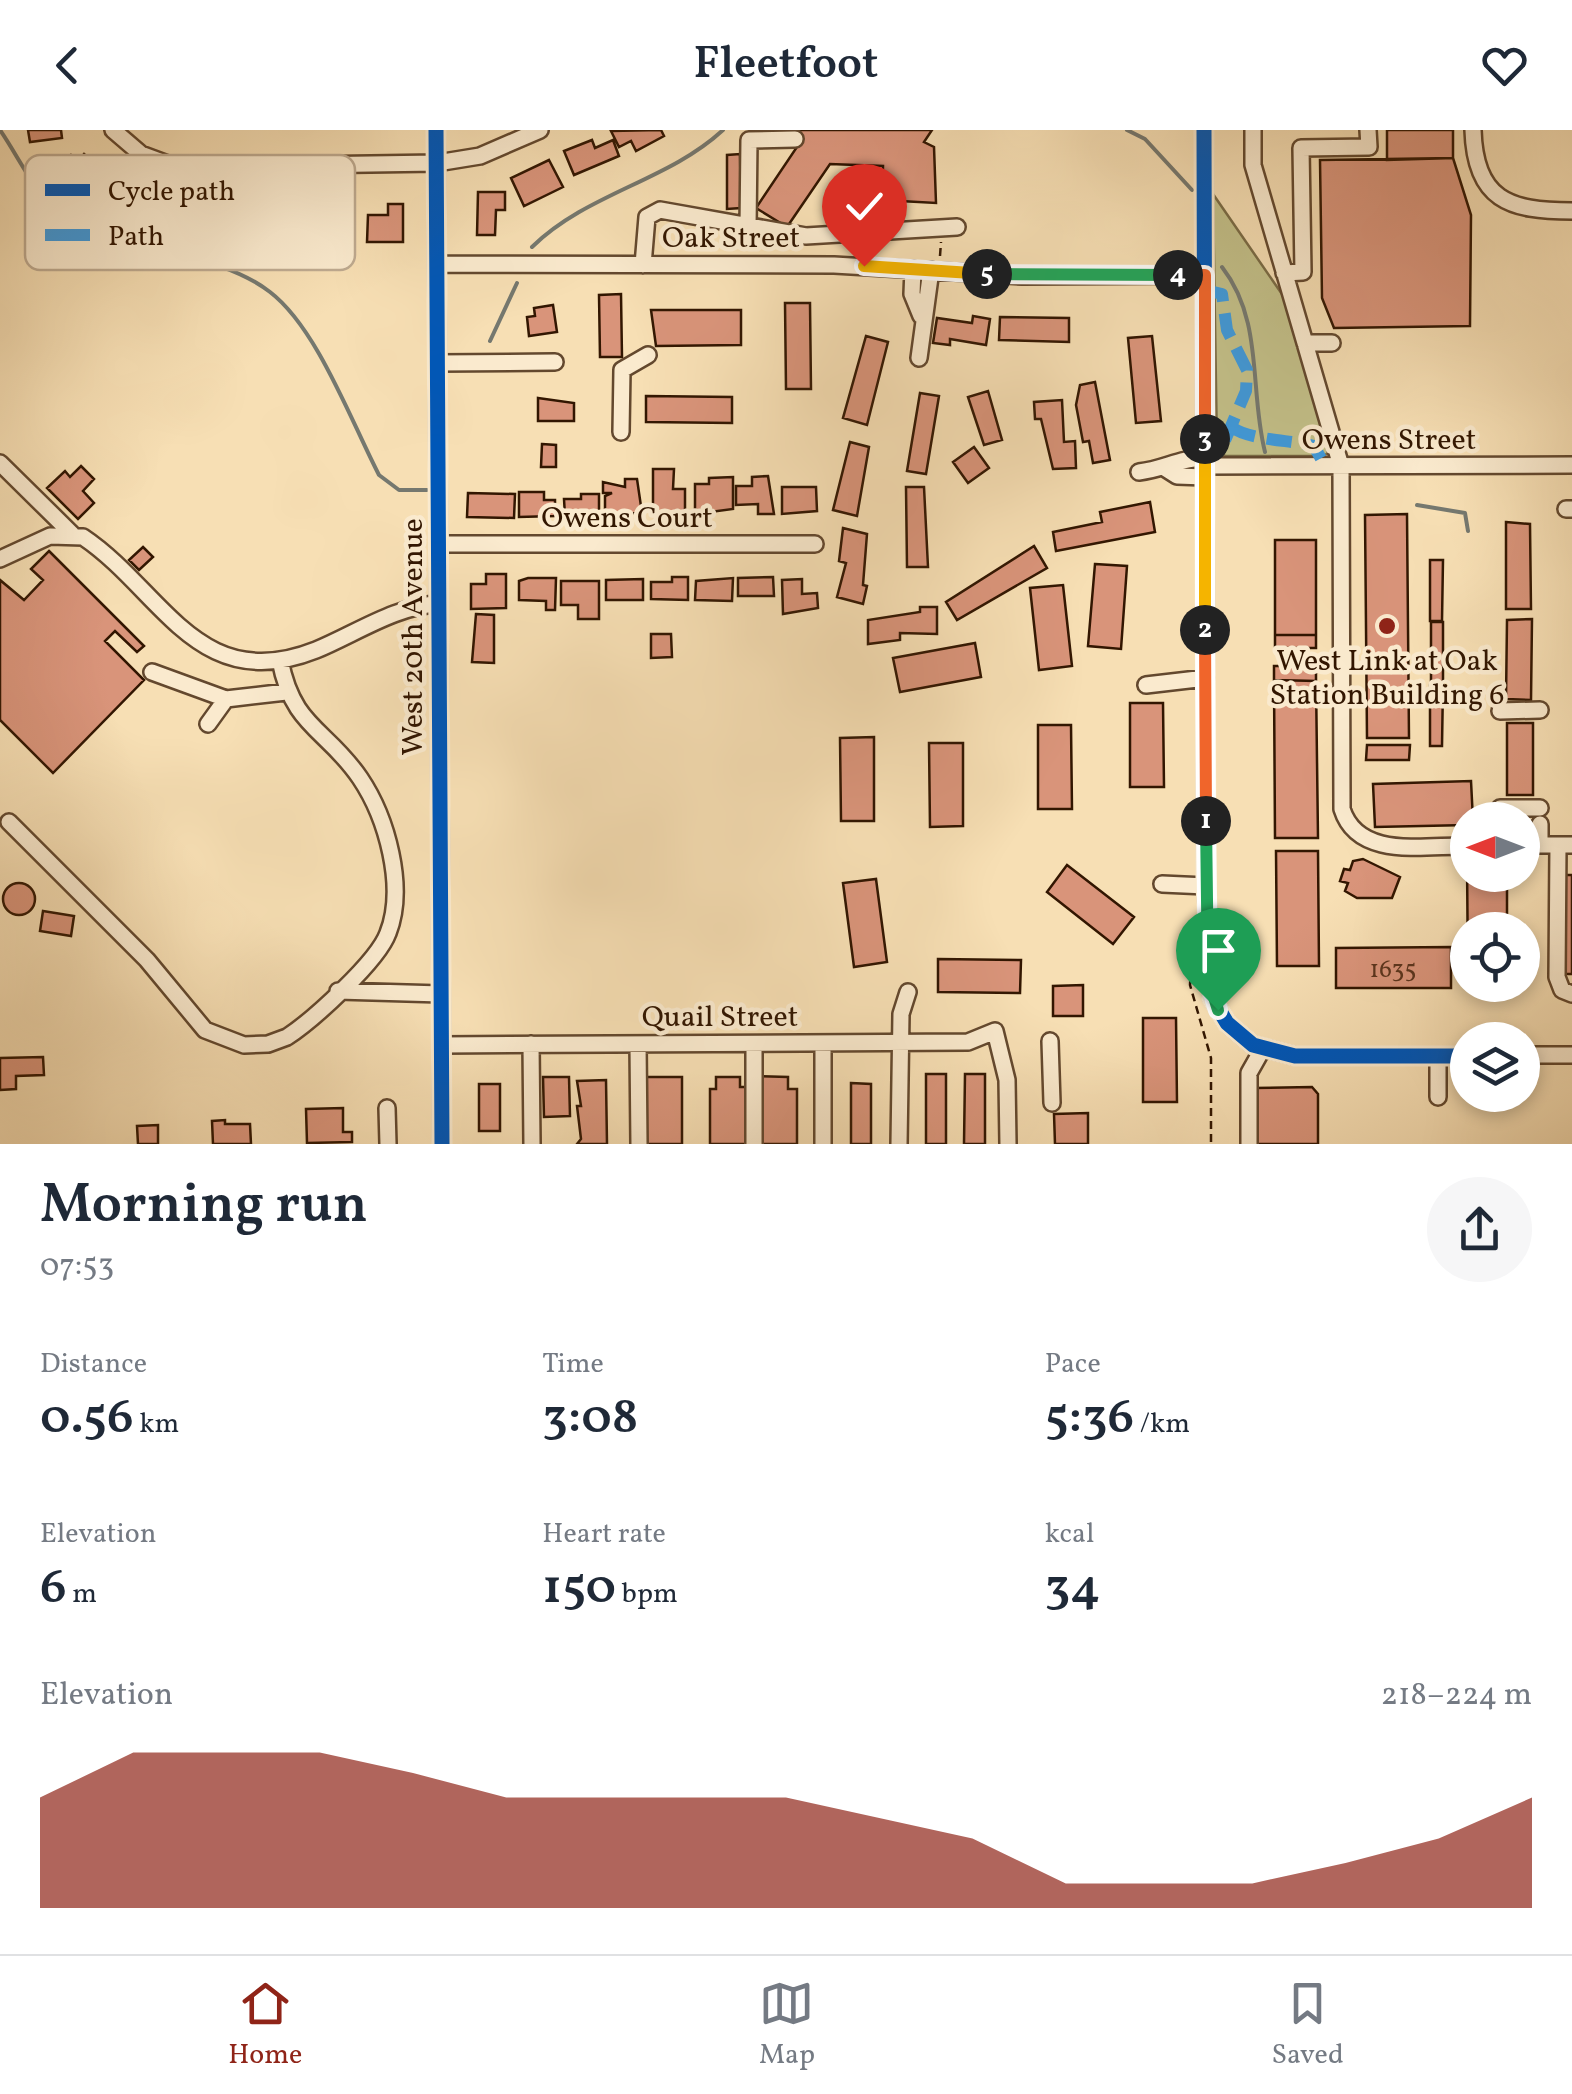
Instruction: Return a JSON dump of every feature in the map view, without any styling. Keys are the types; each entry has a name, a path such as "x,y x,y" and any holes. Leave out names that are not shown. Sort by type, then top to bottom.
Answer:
{"street":[{"path":"113,130 144,155"},
{"name":"West 20th Avenue","path":"436,130 442,1144"},
{"path":"355,164 436,163 507,148 540,130"},
{"path":"1204,130 1209,988 1220,1015 1242,1038 1262,1050 1295,1056 1450,1056"},
{"path":"1253,130 1253,165 1341,466 1342,810 1348,824 1366,840 1385,845 1450,846"},
{"path":"1284,273 1303,272 1301,148 1368,147 1368,130"},
{"path":"1473,130 1474,157 1490,190 1519,208 1572,211"},
{"path":"748,228 749,140 795,139"},
{"path":"643,264 644,225 653,212 676,211 748,228 806,236 957,226"},
{"name":"Oak Street","path":"437,264 913,269 1058,276 1205,275"},
{"path":"913,269 912,294 921,316"},
{"path":"919,358 921,316 929,300 930,270"},
{"path":"1305,343 1332,343"},
{"path":"621,432 622,370 648,355"},
{"path":"438,362 555,362"},
{"name":"Owens Street","path":"1140,472 1166,468 1176,459 1205,467 1572,466"},
{"path":"0,462 72,534"},
{"path":"0,559 33,541 72,534 87,538 178,628 202,646 234,657 280,660 317,650 417,606 439,604"},
{"name":"Owens Court","path":"439,544 815,544"},
{"path":"9,822 147,960 194,1021 220,1038 244,1045 278,1042 297,1030 388,936 393,915 393,871 379,817 361,779 298,712 286,692 280,660"},
{"path":"152,672 226,699 286,692"},
{"path":"1146,685 1206,678"},
{"path":"208,724 226,699"},
{"path":"1500,711 1540,710"},
{"path":"1540,845 1565,845 1557,978 1562,990 1572,994"},
{"path":"1162,884 1206,886"},
{"path":"338,990 441,994"},
{"path":"899,1144 901,1014 908,992"},
{"name":"Quail Street","path":"442,1044 968,1042 995,1031 1008,1080 1008,1144"},
{"path":"1050,1041 1052,1103"},
{"path":"530,1044 532,1144"},
{"path":"638,1044 639,1144"},
{"path":"754,1044 754,1144"},
{"path":"823,1044 823,1144"},
{"path":"1249,1144 1250,1073 1262,1050"},
{"path":"1540,1056 1572,1055"},
{"path":"1438,1056 1438,1096"},
{"path":"387,1108 388,1144"}],"path":[{"path":"940,256 941,238"},
{"path":"1194,922 1190,985 1211,1058 1212,1144"}],"shaded area":[{"path":"1213,194 1284,297 1332,451 1323,456 1225,456 1217,449"}],"building":[{"path":"28,130 61,130 62,138 30,142"},
{"path":"661,130 664,136 636,151 631,141 619,147 611,131"},
{"path":"795,130 932,130 924,142 934,147 936,203 882,200 883,166 830,164 787,227 756,208 801,141"},
{"path":"1387,130 1453,130 1453,158 1387,160"},
{"path":"592,140 595,148 613,140 619,156 574,175 564,151"},
{"path":"740,154 741,208 727,209 727,155"},
{"path":"1453,158 1471,215 1470,326 1334,328 1322,298 1320,160"},
{"path":"549,160 563,187 524,206 511,178"},
{"path":"478,192 505,192 505,210 496,210 495,235 477,235"},
{"path":"388,204 403,204 403,242 367,242 368,215 388,215"},
{"path":"621,294 622,357 600,357 599,295"},
{"path":"785,303 810,303 811,389 786,389"},
{"path":"553,305 557,332 529,336 527,317 535,316 534,308"},
{"path":"651,310 741,310 741,345 656,346"},
{"path":"973,316 990,319 986,345 950,339 950,345 933,343 937,318 972,323"},
{"path":"1000,317 1069,318 1069,342 999,340"},
{"path":"866,336 888,342 867,425 843,418"},
{"path":"1152,336 1161,421 1136,423 1128,338"},
{"path":"1095,382 1110,460 1093,463 1089,441 1083,442 1076,405 1080,385"},
{"path":"988,391 1002,440 984,445 968,397"},
{"path":"920,393 939,396 926,474 907,471"},
{"path":"646,396 732,397 732,423 646,422"},
{"path":"538,398 574,403 574,421 538,421"},
{"path":"1062,400 1064,442 1075,441 1076,468 1053,469 1041,419 1035,419 1034,402"},
{"path":"850,442 869,447 857,516 833,510"},
{"path":"542,444 556,445 556,467 541,467"},
{"path":"974,447 989,468 968,483 953,462"},
{"path":"81,466 94,479 83,491 94,503 78,519 47,488 65,471 70,477"},
{"path":"653,469 674,469 673,489 685,489 685,514 653,514"},
{"path":"768,476 774,514 758,514 758,504 736,505 736,486 752,486 752,477"},
{"path":"733,477 733,509 695,514 695,484 709,484 709,478"},
{"path":"625,479 637,479 642,513 605,514 605,496 612,493 603,493 603,482 625,487"},
{"path":"782,487 816,487 817,511 782,514"},
{"path":"906,487 924,487 928,567 907,567"},
{"path":"519,492 544,492 544,500 555,500 555,516 519,517"},
{"path":"468,493 515,494 514,518 467,517"},
{"path":"581,494 599,494 599,515 565,516 564,499 581,499"},
{"path":"1150,502 1155,532 1056,551 1053,532 1102,522 1100,512"},
{"name":"West Link at Oak Station Building 6","path":"1407,514 1409,738 1367,738 1365,515"},
{"path":"1506,522 1530,524 1531,609 1506,609"},
{"path":"843,528 867,534 863,604 837,597 846,563 839,561"},
{"path":"1275,540 1316,540 1316,635 1275,635"},
{"path":"1034,546 1047,568 957,620 946,602"},
{"path":"143,547 153,557 139,570 129,560"},
{"path":"49,551 144,646 137,652 115,631 105,641 144,680 53,773 0,720 0,580 24,600 43,580 31,569"},
{"path":"1430,560 1443,560 1442,621 1430,621"},
{"path":"1095,564 1127,566 1121,649 1088,646"},
{"path":"486,574 506,574 506,608 471,609 471,584 486,584"},
{"path":"672,577 688,577 688,600 651,599 651,582 672,582"},
{"path":"773,577 774,596 738,596 738,578"},
{"path":"556,578 555,610 546,610 546,601 519,600 519,581"},
{"path":"733,578 732,601 695,600 696,581"},
{"path":"643,579 643,600 606,600 606,580"},
{"path":"802,579 802,594 817,593 818,608 783,614 782,580"},
{"path":"561,581 599,581 599,619 578,619 578,605 561,605"},
{"path":"1063,585 1072,666 1039,670 1030,588"},
{"path":"920,607 937,607 937,634 900,633 900,640 868,644 868,620 920,612"},
{"path":"476,614 494,615 494,663 472,662"},
{"path":"1532,619 1531,700 1506,699 1507,620"},
{"path":"1431,622 1443,622 1443,682 1431,682"},
{"path":"651,634 671,634 672,657 651,658"},
{"path":"1275,635 1316,635 1316,648 1275,648"},
{"path":"975,643 981,677 900,692 893,658"},
{"path":"1274,666 1316,666 1316,681 1274,680"},
{"path":"1274,680 1316,681 1318,838 1275,838"},
{"path":"1430,685 1443,685 1442,746 1430,746"},
{"path":"1130,703 1163,703 1164,787 1130,787"},
{"path":"1507,723 1533,723 1533,795 1507,795"},
{"path":"1038,725 1071,725 1072,809 1038,809"},
{"path":"874,737 874,821 841,821 840,738"},
{"path":"929,743 963,743 963,826 930,827"},
{"path":"1367,745 1410,745 1409,760 1366,760"},
{"path":"1471,781 1472,802 1450,802 1450,825 1375,827 1373,784"},
{"path":"1276,851 1318,851 1319,966 1277,966"},
{"path":"1363,859 1400,877 1392,898 1357,898 1345,891 1348,883 1340,881 1344,869 1350,870 1353,861"},
{"path":"1067,865 1134,917 1113,944 1047,892"},
{"path":"1563,875 1572,875 1572,974 1563,974"},
{"path":"876,879 887,962 854,967 843,883"},
{"path":"19,883 30,888 35,899 30,910 19,915 8,910 3,899 8,888"},
{"path":"1467,892 1507,892 1507,912 1467,912"},
{"path":"43,911 74,916 71,936 40,931"},
{"path":"1450,947 1450,988 1336,988 1336,948"},
{"path":"938,959 1021,960 1020,993 938,992"},
{"path":"1083,985 1083,1016 1053,1016 1053,986"},
{"path":"1143,1018 1176,1018 1177,1102 1143,1102"},
{"path":"43,1057 44,1075 16,1076 16,1089 0,1090 0,1058"},
{"path":"926,1074 946,1074 946,1144 926,1144"},
{"path":"965,1074 985,1074 985,1144 964,1144"},
{"path":"758,1076 788,1077 788,1089 797,1089 797,1144 758,1144"},
{"path":"543,1077 569,1077 570,1116 544,1117"},
{"path":"644,1077 682,1077 682,1144 643,1144"},
{"path":"716,1077 740,1077 740,1087 747,1087 747,1144 710,1144 710,1089 716,1089"},
{"path":"606,1080 607,1144 577,1144 581,1139 577,1106 581,1106 577,1081"},
{"path":"851,1083 871,1084 871,1144 851,1144"},
{"path":"479,1084 500,1084 500,1131 479,1131"},
{"path":"1312,1087 1318,1094 1318,1144 1254,1144 1254,1088"},
{"path":"343,1108 343,1132 352,1132 352,1142 307,1143 306,1109"},
{"path":"1088,1113 1088,1144 1055,1144 1054,1114"},
{"path":"225,1120 225,1124 250,1124 251,1144 213,1144 212,1121"},
{"path":"158,1125 158,1144 138,1144 137,1126"}],"waterway":[{"path":"0,130 25,170"},
{"path":"532,247 577,213 678,162 723,130"},
{"path":"1127,130 1145,139 1192,190"},
{"path":"1222,267 1235,288 1250,333 1265,452"},
{"path":"229,270 270,292 303,328 379,475 399,490 427,490"},
{"path":"490,341 517,283"},
{"path":"1417,505 1465,513 1468,531"}],"marked path":[{"path":"1205,290 1222,294 1227,330 1247,370 1246,391 1221,450"},
{"path":"1232,427 1259,437 1314,446 1325,466"}],"cycle path":[{"path":"436,130 442,1144"},
{"path":"1204,130 1206,886 1212,998 1227,1023 1253,1045 1295,1056 1450,1056"}],"place":[{"name":"West Link at Oak Station Building 6","path":"1387,626"}],"route":[{"path":"864,266 1022,276 1205,275 1207,966 1209,988 1218,1010"}]}
